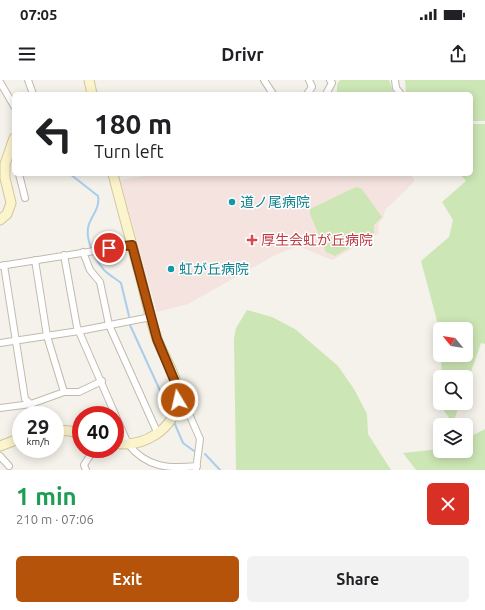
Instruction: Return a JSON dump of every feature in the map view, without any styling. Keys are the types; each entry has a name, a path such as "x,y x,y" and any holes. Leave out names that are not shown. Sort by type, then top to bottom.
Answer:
{"street":[{"path":"28,80 31,92"},
{"path":"88,80 91,92"},
{"path":"264,80 272,92"},
{"path":"308,92 312,87 309,80"},
{"path":"327,92 332,83 330,80"},
{"path":"395,80 396,88 399,92"},
{"path":"0,82 12,103"},
{"path":"0,220 7,214 11,203 5,178 5,164 12,144"},
{"path":"20,176 25,198"},
{"path":"64,255 80,331 128,444 134,451 154,464 166,468 196,468 200,439 183,400 178,394 172,373 157,339 114,176"},
{"path":"31,404 25,399 2,265 132,245"},
{"path":"86,251 90,270 100,282 109,325 158,434"},
{"path":"35,260 47,336 64,392"},
{"path":"0,343 80,331 151,318"},
{"path":"0,408 31,404 64,392 79,392 102,381"},
{"path":"124,444 145,441 158,434 170,421 176,406 178,394"},
{"path":"0,446 12,441"},
{"path":"0,456 9,466"},
{"path":"86,470 84,465 88,458"}],"shaded area":[{"name":"厚生会虹が丘病院","path":"144,176 411,176 415,181 385,210 383,218 378,224 379,233 332,260 298,246 277,254 188,304 157,312 120,180"}],"green space":[{"path":"340,80 389,80 393,92 337,92 337,85"},
{"path":"405,80 485,80 485,121 473,121 473,92 406,92"},
{"path":"473,124 485,124 485,344 481,343 472,370 442,370 441,362 473,362 473,322 437,322 421,261 449,237 453,220 442,202 466,181 462,176 473,176"},
{"path":"356,187 362,189 382,217 374,225 374,233 335,256 326,252 310,214 310,209"},
{"path":"247,310 272,317 295,329 338,366 354,389 367,414 368,434 391,470 236,470 234,339 236,328"},
{"path":"458,410 455,418 449,418 444,411"},
{"path":"485,429 485,470 416,470 403,453 433,450 433,458 473,458 473,435"}],"waterway":[{"path":"73,176 98,196 97,207 89,224 89,242 94,255 101,266 106,272 121,283 129,316"},
{"path":"130,325 168,408"},
{"path":"174,422 183,443 194,451"},
{"path":"205,454 220,470"}],"place":[{"name":"道ノ尾病院","path":"232,202"},
{"name":"厚生会虹が丘病院","path":"252,240"},
{"name":"虹が丘病院","path":"171,269"}],"route":[{"path":"109,248 132,245 157,339 172,373 178,394 178,400"}]}
